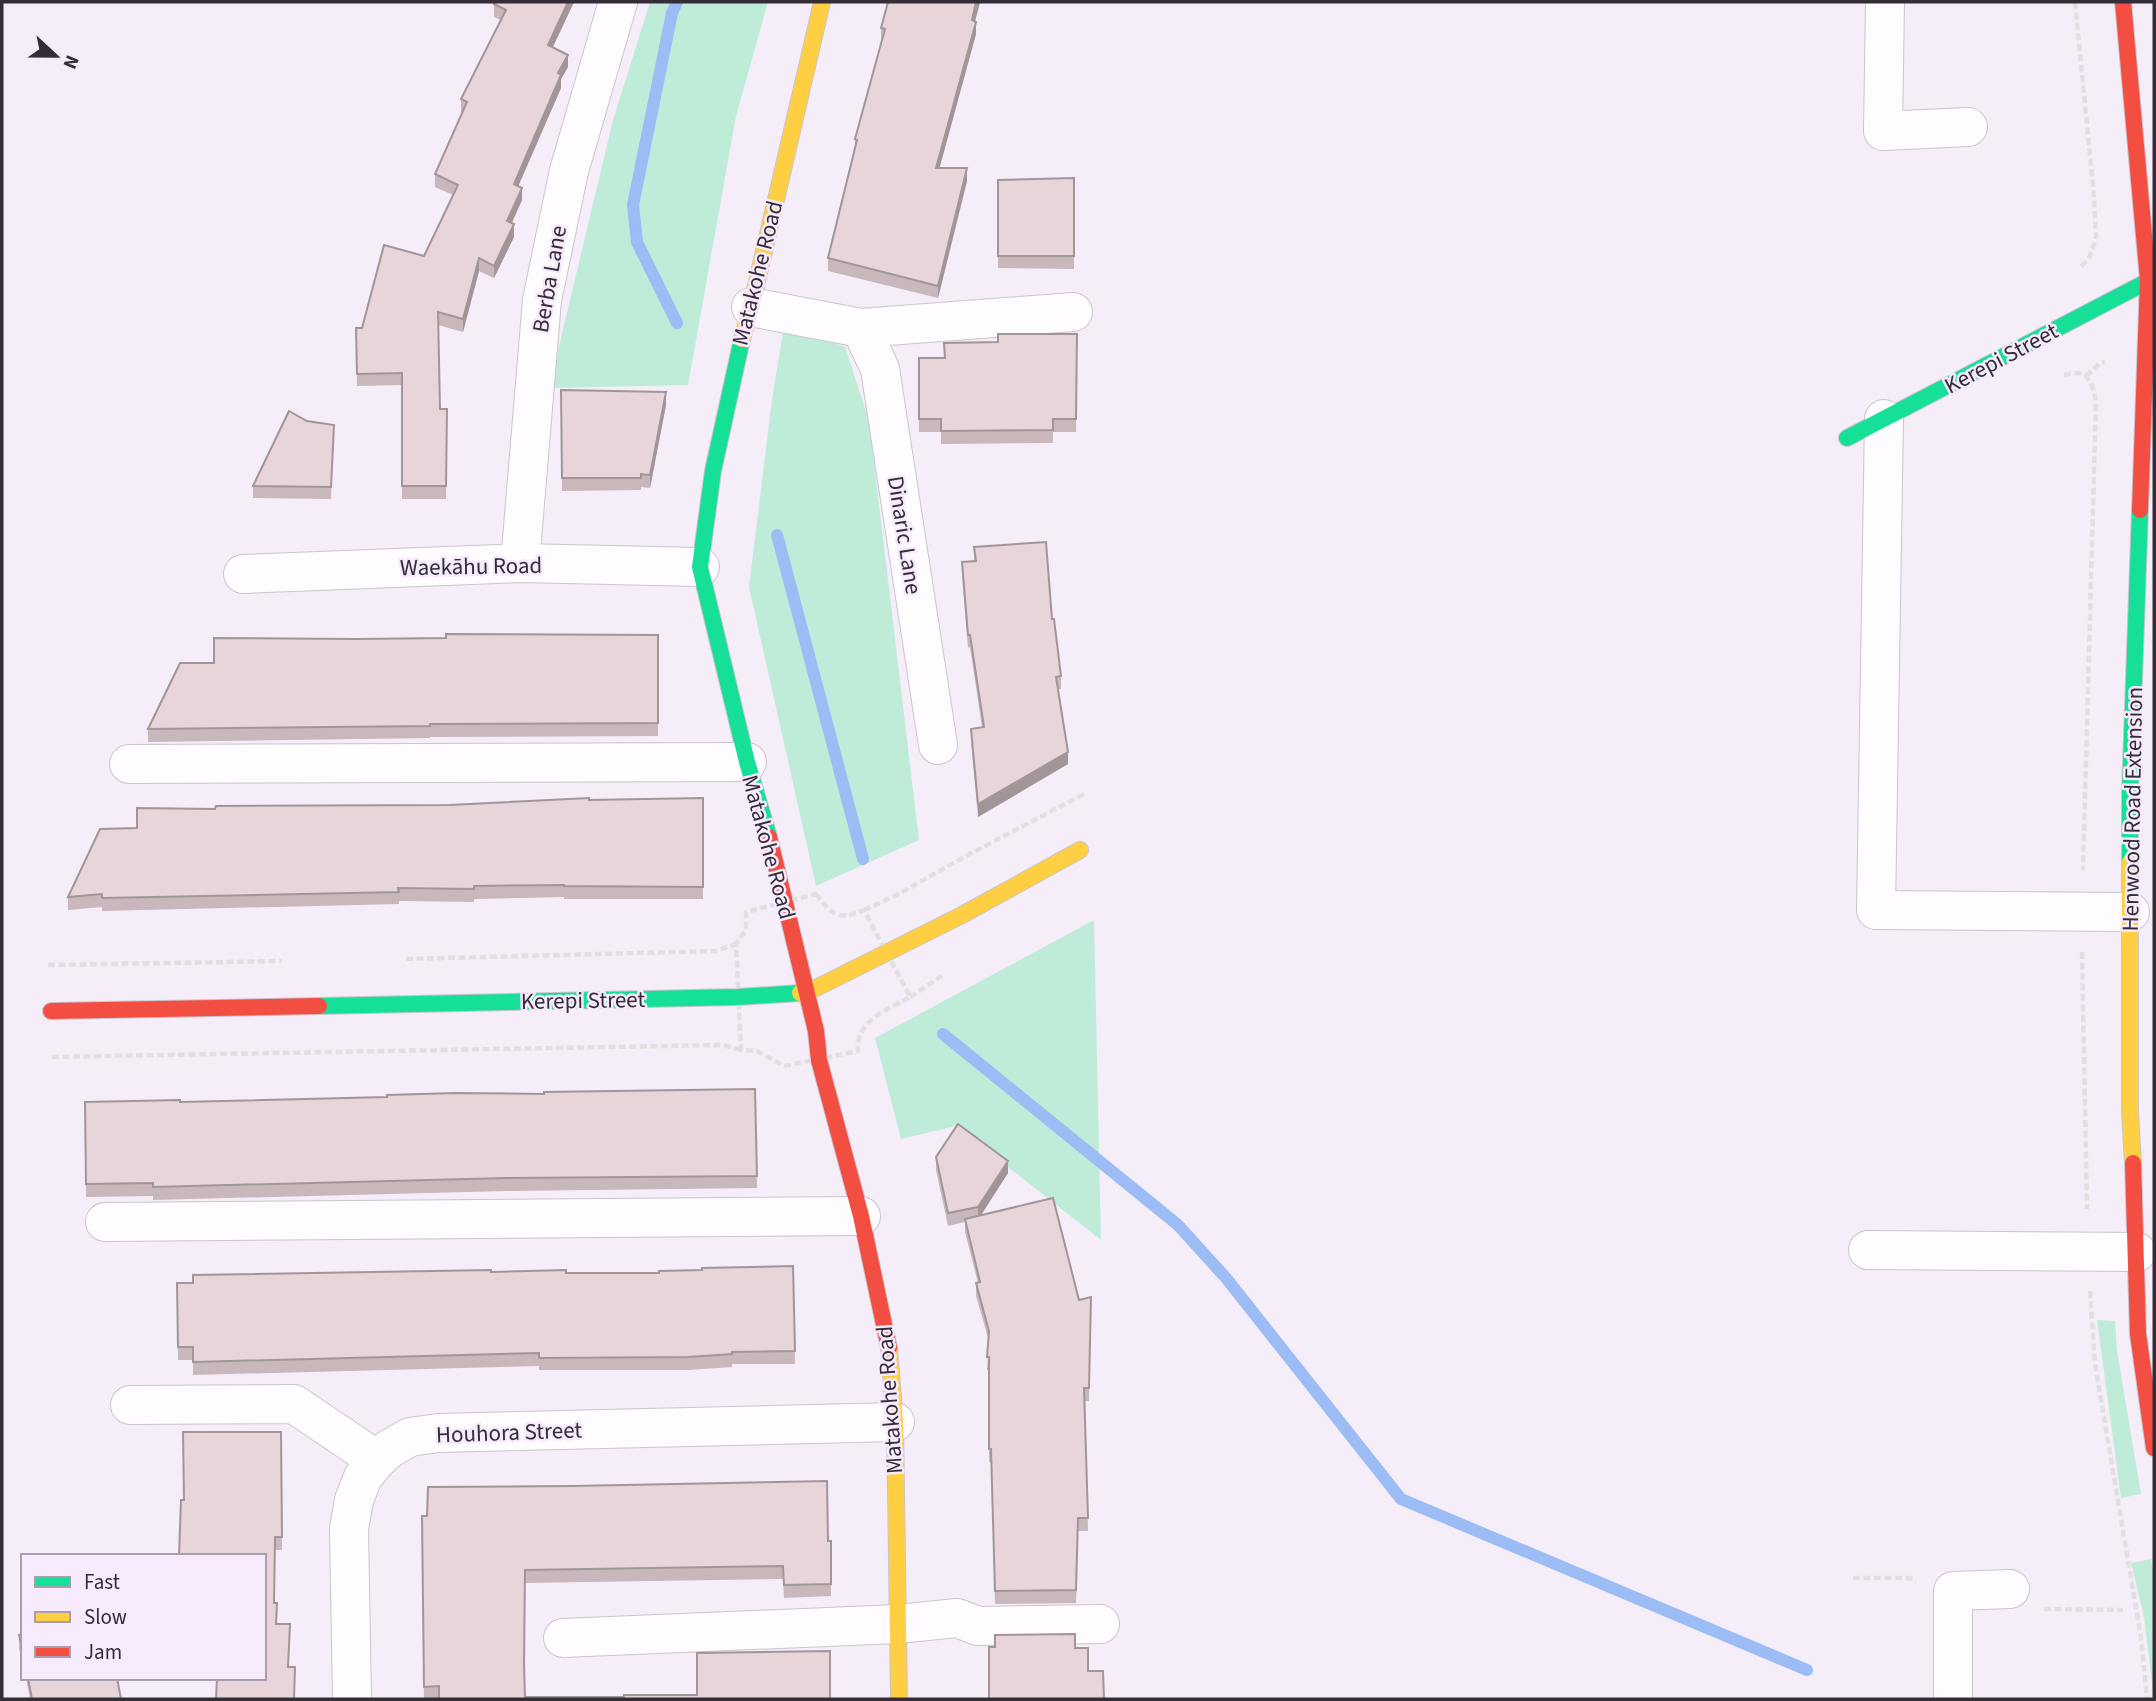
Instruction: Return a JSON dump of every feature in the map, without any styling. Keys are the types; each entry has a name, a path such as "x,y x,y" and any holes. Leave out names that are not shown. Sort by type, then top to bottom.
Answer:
{"street":[{"name":"Berba Lane","path":"520,563 542,300 569,171 618,2"},
{"name":"Matakohe Road","path":"822,2 751,307 738,352 713,471 700,567 816,1031 819,1060 861,1216 888,1339 895,1422 899,1699"},
{"path":"1885,2 1883,131 1968,127"},
{"name":"Henwood Road Extension","path":"2123,2 2151,279 2142,790 2130,912 2130,1111 2142,1234 2138,1334 2154,1448"},
{"name":"Kerepi Street","path":"1847,438 2151,279"},
{"path":"751,307 861,328 1073,312"},
{"name":"Dinaric Lane","path":"861,328 880,369 938,745"},
{"path":"1884,419 1876,909 2130,912"},
{"name":"Waekāhu Road","path":"243,574 520,563 700,567"},
{"path":"129,764 747,762"},
{"name":"Kerepi Street","path":"51,1011 738,997 806,993 962,915 1080,850"},
{"path":"105,1222 861,1216"},
{"path":"1868,1250 2142,1234"},
{"path":"130,1405 294,1404 377,1460"},
{"name":"Houhora Street","path":"352,1699 349,1529 354,1500 363,1477 377,1460 410,1437 438,1433 895,1422"},
{"path":"1953,1699 1953,1591 2010,1589"},
{"path":"563,1637 898,1624 957,1618 978,1626 1100,1624"}],"path":[{"path":"2074,275 2089,258 2096,239 2075,2"},
{"path":"2086,376 2100,363"},
{"path":"2056,379 2068,373 2086,376 2091,381 2096,400 2082,879"},
{"path":"802,897 816,894 828,909 849,917 895,896 1084,794"},
{"path":"395,959 716,951 736,944 746,930 746,912 762,908"},
{"path":"864,910 876,933"},
{"path":"736,944 737,975"},
{"path":"2082,950 2087,1222"},
{"path":"48,965 284,961"},
{"path":"896,971 910,997"},
{"path":"837,1056 858,1051 857,1042 863,1027 936,978"},
{"path":"739,1018 741,1050"},
{"path":"52,1057 723,1045 757,1051 784,1066 799,1064"},
{"path":"2090,1284 2095,1364 2141,1638 2147,1699"},
{"path":"1853,1578 1909,1578 1953,1591"},
{"path":"2010,1589 2019,1601 2032,1608 2123,1610"}],"green space":[{"path":"650,2 768,2 736,116 688,385 549,388 613,120"},
{"path":"784,326 845,347 869,420 919,840 816,886 749,587 772,399"},
{"path":"1094,920 1101,1240 956,1126 901,1139 875,1038"},
{"path":"2097,1320 2115,1321 2117,1351 2141,1494 2121,1498"},
{"path":"2151,1559 2154,1575 2154,1699 2144,1617 2131,1563"}],"building":[{"path":"568,2 548,45 568,55 558,73 561,75 514,184 522,188 507,221 514,224 494,266 479,258 463,319 438,312 440,409 447,409 446,486 402,486 402,373 357,374 356,328 362,328 384,245 424,256 458,185 435,174 467,102 461,99 506,10 494,4"},
{"path":"888,2 976,2 972,20 976,22 936,168 967,168 938,286 828,258 857,140 855,139 885,29 881,28"},
{"path":"1074,178 1074,256 998,256 998,180"},
{"path":"998,334 1077,334 1076,419 1053,419 1053,430 941,431 941,419 919,419 919,358 945,358 944,343 998,342"},
{"path":"561,390 666,392 650,475 641,474 641,478 562,478"},
{"path":"289,411 307,421 334,425 331,487 253,486"},
{"path":"1046,542 1052,619 1061,676 1056,677 1068,752 978,804 971,729 984,727 968,635 962,562 976,561 974,547"},
{"path":"446,634 658,635 658,723 148,729 180,663 214,663 214,638 446,638"},
{"path":"589,798 703,798 703,887 474,886 474,889 398,888 399,892 102,898 102,894 68,897 100,829 137,828 137,808 449,805"},
{"path":"755,1089 757,1176 506,1178 153,1187 153,1183 86,1184 85,1102"},
{"path":"958,1124 1008,1161 978,1207 948,1213 936,1157"},
{"path":"1053,1198 1079,1300 1091,1297 1089,1388 1084,1388 1088,1518 1078,1518 1076,1590 995,1591 989,1449 989,1331 976,1283 980,1282 965,1219"},
{"path":"793,1266 795,1351 732,1352 688,1357 539,1358 539,1353 193,1362 193,1347 178,1347 177,1283 193,1283 193,1275 491,1270 659,1273 702,1268"},
{"path":"183,1432 281,1432 282,1537 275,1537 274,1603 277,1603 276,1624 290,1624 288,1667 295,1667 294,1699 216,1699 217,1680 266,1680 266,1554 179,1554 181,1500 184,1500"},
{"path":"827,1481 831,1584 784,1585 783,1566 525,1570 524,1664 525,1697 697,1695 697,1653 830,1651 830,1699 439,1699 439,1686 424,1687 422,1516 427,1516 428,1487"},
{"path":"1075,1634 1075,1648 1088,1648 1088,1671 1103,1671 1104,1699 989,1699 989,1647 995,1647 995,1635"},
{"path":"28,1680 117,1680 121,1699 32,1699"}],"waterway":[{"path":"677,2 672,13 633,205 637,242 677,323"},
{"path":"777,535 863,859"},
{"path":"943,1034 1178,1225 1226,1278 1401,1499 1807,1670"}],"traffic: fast":[{"path":"1847,438 2154,278"},
{"path":"742,339 713,471 700,567 747,762 769,837"},
{"path":"2130,862 2140,510"},
{"path":"319,1006 738,997 800,993"}],"traffic: slow":[{"path":"742,339 822,2"},
{"path":"800,993 806,993 962,915 1080,850"},
{"path":"2130,862 2130,1111 2133,1163"},
{"path":"889,1348 895,1422 899,1699"}],"traffic: jam":[{"path":"2123,2 2148,280 2140,510"},
{"path":"769,837 816,1031 819,1060 861,1216 889,1348"},
{"path":"51,1011 319,1006"},
{"path":"2133,1163 2138,1334 2154,1448"}]}
